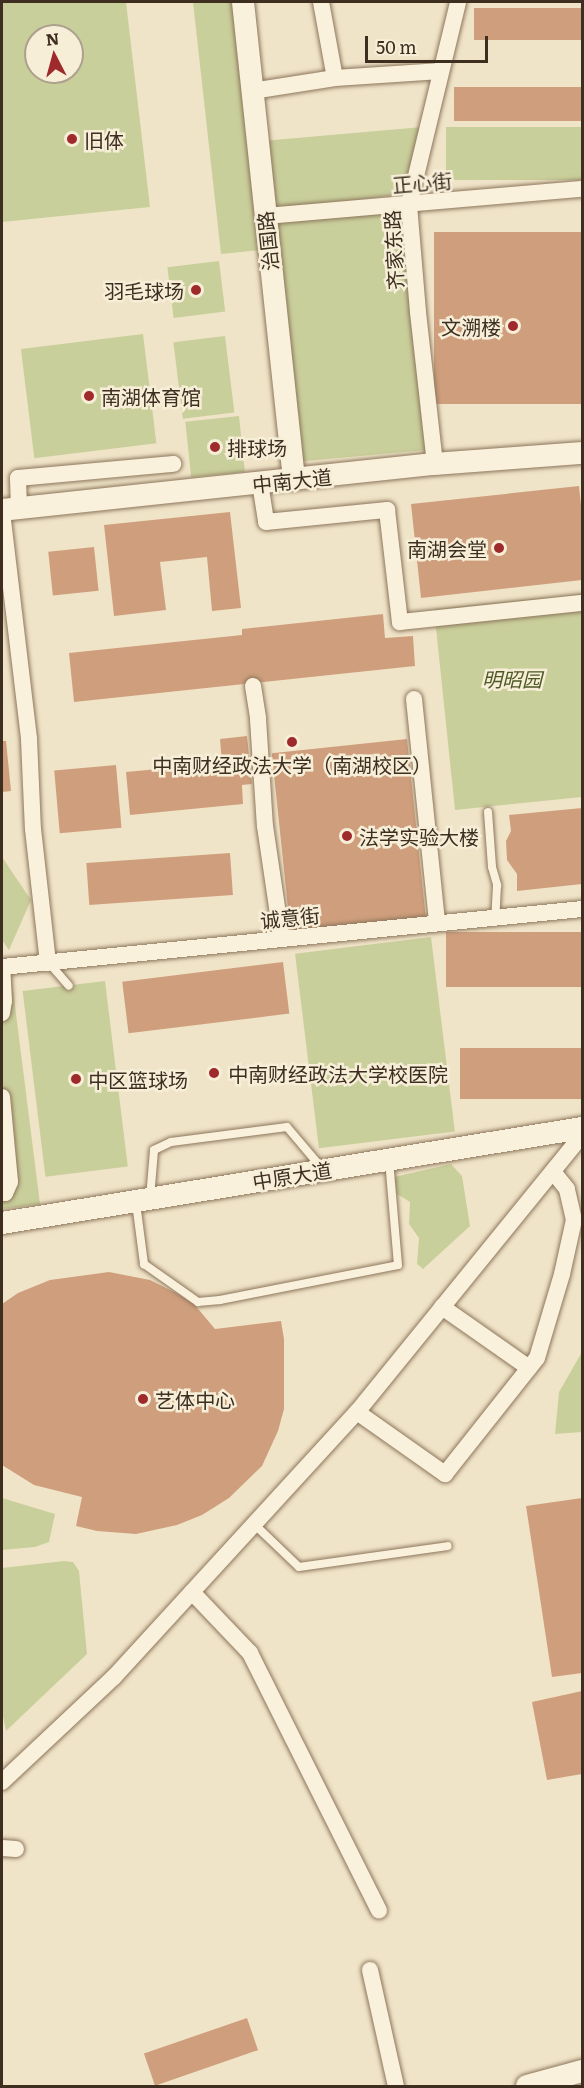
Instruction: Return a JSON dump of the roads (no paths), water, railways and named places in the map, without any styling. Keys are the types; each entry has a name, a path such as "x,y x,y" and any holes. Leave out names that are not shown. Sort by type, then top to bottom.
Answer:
{"main road":[{"name":"治国路","path":"243,2 294,479"},
{"name":"中南大道","path":"7,510 435,464 582,453"},
{"name":"中原大道","path":"2,1223 582,1128"},
{"path":"527,2086 582,2071"}],"street":[{"path":"321,2 335,78"},
{"name":"齐家东路","path":"435,464 418,312 410,205 458,2"},
{"path":"252,91 335,78 441,71"},
{"name":"正心街","path":"265,216 582,189"},
{"path":"48,963 33,829 29,739 7,510 18,478 173,464"},
{"path":"260,483 266,522 387,510 400,622 582,603"},
{"path":"253,686 258,718 265,826 280,927 279,939"},
{"path":"414,699 437,923"},
{"name":"诚意街","path":"2,967 582,909"},
{"path":"2,967 4,1001 2,1013"},
{"path":"2,1097 10,1182 5,1193 2,1193"},
{"path":"2,1782 114,1677 357,1412 582,1135"},
{"path":"357,1412 445,1474 537,1358 562,1274 574,1220 567,1189 553,1172"},
{"path":"442,1308 529,1368"},
{"path":"192,1592 250,1653 379,1911"},
{"path":"370,1971 396,2086"}],"lane":[{"path":"488,812 492,867 497,885 495,918"},
{"path":"48,963 69,986"},
{"path":"325,1170 314,1161 297,1136 287,1127 171,1142 154,1150 143,1200 144,1264 198,1302 220,1300 398,1265 389,1160"},
{"path":"254,1524 299,1567 448,1546"}],"place":[{"name":"旧体","path":"72,139"},
{"name":"羽毛球场","path":"196,290"},
{"name":"文溯楼","path":"513,326"},
{"name":"南湖体育馆","path":"89,396"},
{"name":"排球场","path":"215,447"},
{"name":"南湖会堂","path":"499,548"},
{"name":"中南财经政法大学（南湖校区）","path":"292,742"},
{"name":"法学实验大楼","path":"347,836"},
{"name":"中南财经政法大学校医院","path":"214,1073"},
{"name":"中区篮球场","path":"76,1079"},
{"name":"艺体中心","path":"143,1399"}],"park label":[{"name":"明昭园","path":"512,678"}]}
